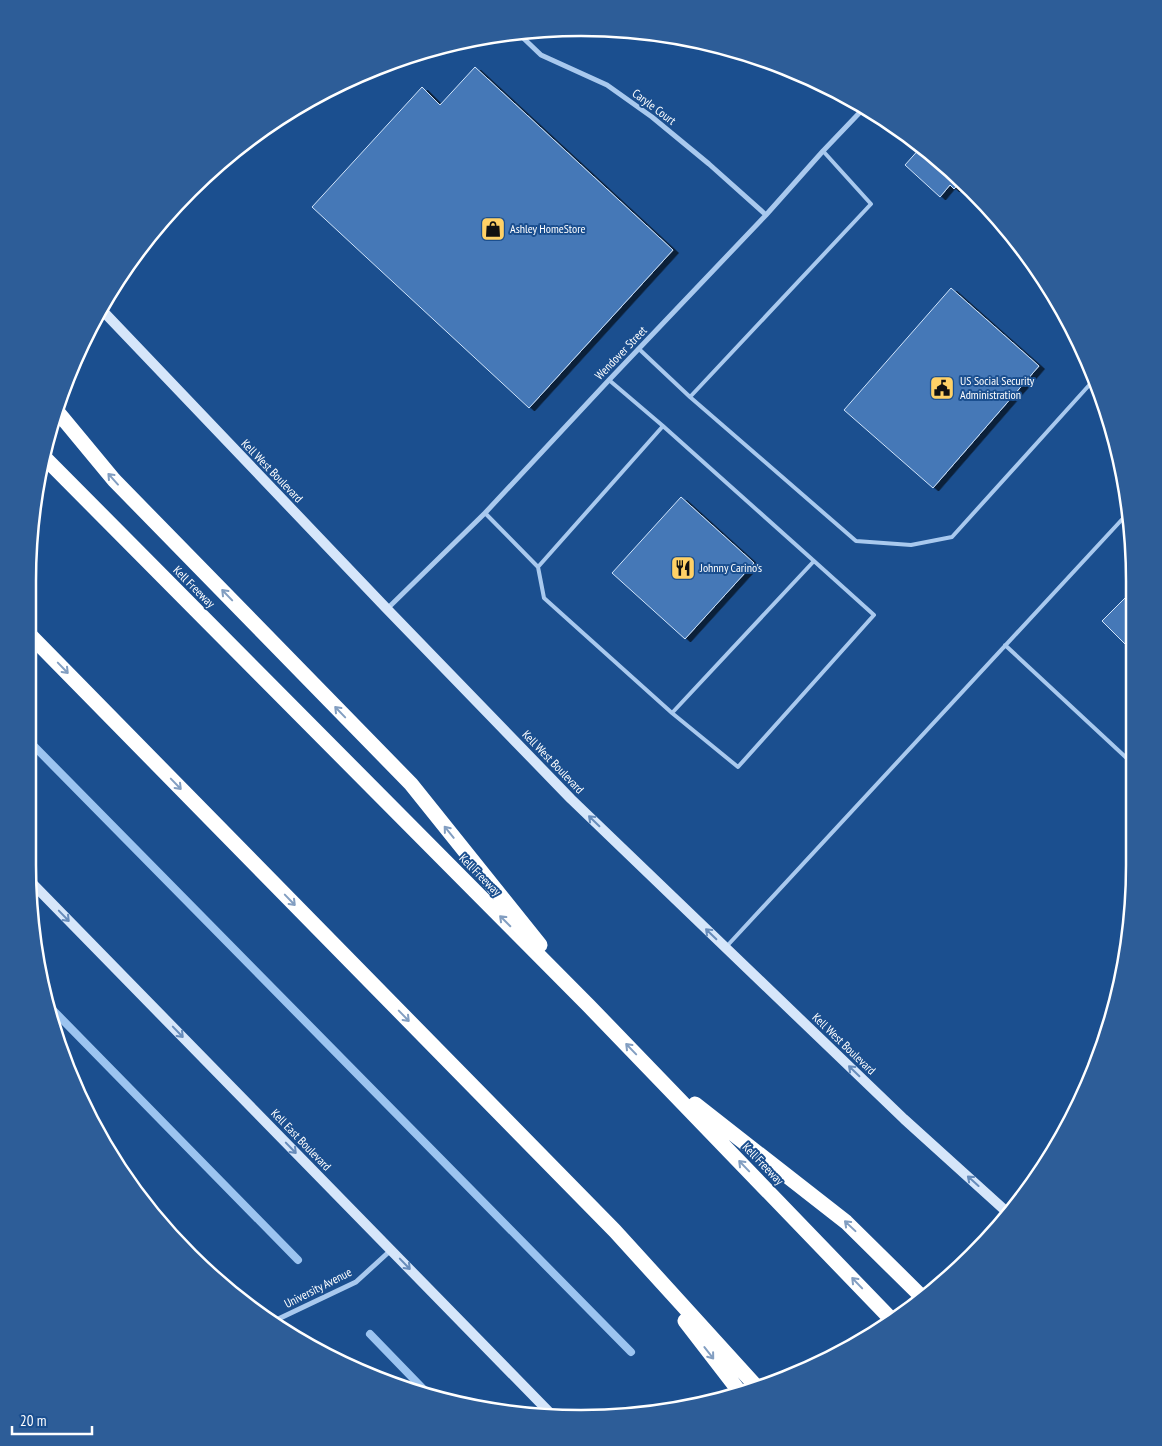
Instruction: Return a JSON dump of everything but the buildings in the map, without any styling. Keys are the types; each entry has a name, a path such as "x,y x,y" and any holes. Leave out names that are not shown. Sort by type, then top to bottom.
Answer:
{"highway":[{"path":"62,417 114,480 411,784 589,1006"},
{"name":"Kell Freeway","path":"50,463 589,1006 888,1315"},
{"path":"36,641 615,1231 752,1382"},
{"path":"652,1071 846,1222 918,1293"},
{"path":"615,1231 736,1387"}],"main road":[{"name":"Kell West Boulevard","path":"106,314 571,799 904,1119 1003,1209"},
{"name":"Kell East Boulevard","path":"37,888 546,1409"}],"street":[{"name":"Caryle Court","path":"525,39 541,55 607,85 652,117 710,164 766,215"},
{"name":"Wendover Street","path":"387,609 485,513 766,215 859,113"},
{"name":"University Avenue","path":"279,1319 356,1282 392,1250"}],"lane":[{"path":"690,397 871,204 823,151"},
{"path":"639,349 690,397 856,541 911,545 952,538 1089,385"},
{"path":"485,513 538,567 544,598 672,713 738,767 874,614 609,380"},
{"path":"538,567 663,426"},
{"path":"725,947 1122,519"},
{"path":"672,713 814,561"},
{"path":"1005,645 1126,757"}],"waterway":[{"path":"36,748 631,1352"},
{"path":"58,1015 298,1260"},
{"path":"370,1334 419,1385"}],"place":[{"name":"Ashley HomeStore","path":"493,229"},
{"name":"US Social Security Administration","path":"942,388"},
{"name":"Johnny Carino's","path":"683,568"}]}
